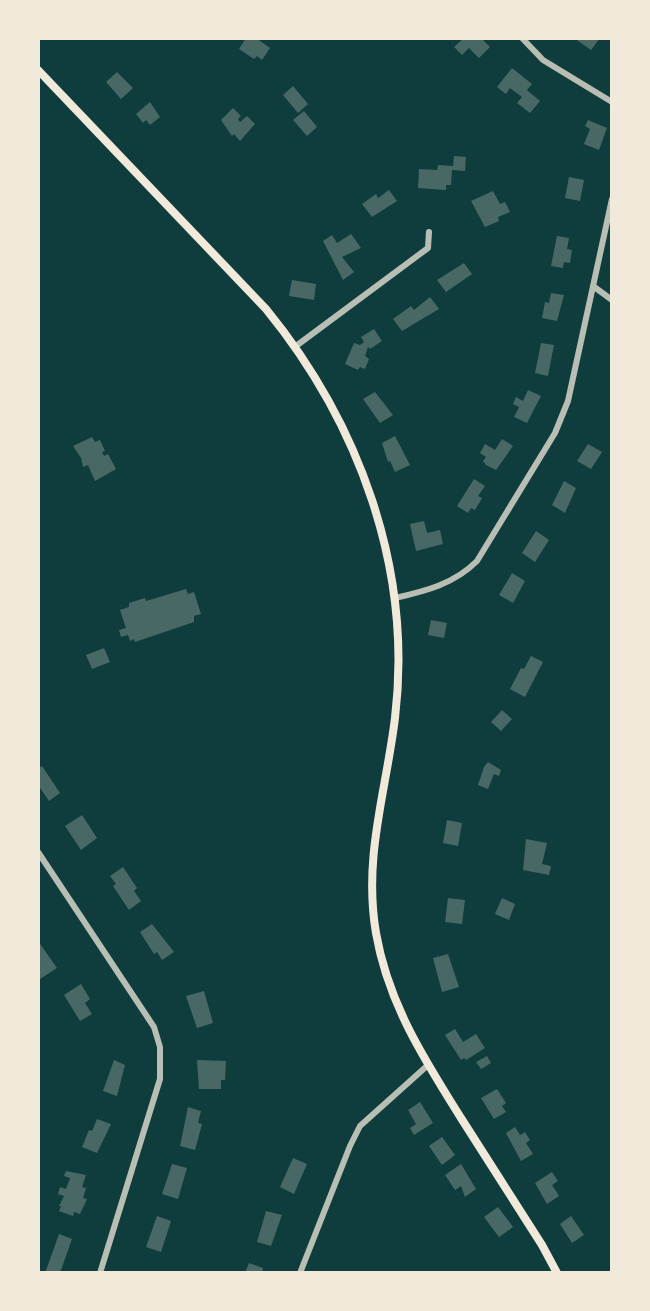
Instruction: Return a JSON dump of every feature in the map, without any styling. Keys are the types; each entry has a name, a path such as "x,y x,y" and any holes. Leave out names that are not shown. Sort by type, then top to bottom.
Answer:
{"main road":[{"path":"38,70 266,309 296,346 333,407 367,482 395,598 397,651 396,708 372,850 376,933 389,986 408,1031 557,1273"}],"street":[{"path":"522,38 543,60 612,102"},
{"path":"395,598 440,586 477,561 555,433 568,401 612,199"},
{"path":"296,346 428,248 429,232"},
{"path":"593,286 612,300"},
{"path":"38,852 154,1027 160,1047 160,1079 100,1273"},
{"path":"300,1273 360,1126 428,1065"}],"building":[{"path":"246,38 256,38 270,48 262,60 257,56 254,59 239,49"},
{"path":"464,38 481,38 490,47 479,58 469,48 462,55 454,47"},
{"path":"574,38 600,38 591,50"},
{"path":"512,68 532,84 527,90 540,101 530,113 517,103 522,97 510,88 506,94 497,87"},
{"path":"117,72 133,88 121,99 106,82"},
{"path":"293,86 308,104 298,113 283,95"},
{"path":"150,102 160,117 150,125 146,120 143,123 136,114"},
{"path":"233,108 241,116 238,119 240,122 247,116 255,124 240,141 234,134 232,136 221,120"},
{"path":"304,111 317,127 307,136 293,120"},
{"path":"588,120 607,128 599,150 584,144 590,129 585,126"},
{"path":"454,156 466,157 465,171 452,170 451,185 446,185 446,190 418,188 419,169 437,170 438,165 453,166"},
{"path":"569,177 584,180 580,201 565,198"},
{"path":"389,190 397,201 372,217 362,204 376,194 378,198"},
{"path":"493,191 500,204 505,202 510,212 485,227 471,201"},
{"path":"351,234 361,248 342,257 354,272 343,280 323,241 332,235 337,243"},
{"path":"557,236 569,238 567,249 572,250 570,263 564,262 563,268 551,266"},
{"path":"464,263 472,274 446,292 437,280"},
{"path":"292,280 316,284 314,300 289,296"},
{"path":"551,293 564,295 557,321 542,318 545,302 549,303"},
{"path":"430,297 439,309 402,331 393,319 411,306 414,310"},
{"path":"374,329 382,341 370,349 368,347 365,356 369,359 365,369 360,367 358,370 345,364 354,343 360,345 364,342 361,337"},
{"path":"541,343 554,345 548,376 535,373"},
{"path":"528,390 541,396 527,423 514,417 519,407 513,404 516,397 523,401"},
{"path":"375,392 393,415 380,423 363,399"},
{"path":"395,436 410,465 395,472 382,443"},
{"path":"92,437 95,442 100,440 104,456 108,454 116,469 95,481 88,465 83,467 73,446"},
{"path":"502,439 513,446 496,470 486,465 483,461 486,457 480,453 485,444 495,450"},
{"path":"588,444 602,452 591,469 577,461"},
{"path":"474,479 485,486 478,496 482,498 475,510 471,508 468,513 457,506"},
{"path":"564,481 576,488 565,513 552,505"},
{"path":"424,521 427,533 440,530 443,544 416,551 410,524"},
{"path":"536,531 549,540 535,562 522,553"},
{"path":"512,573 525,581 513,603 499,595"},
{"path":"186,589 188,594 194,592 201,614 194,616 194,622 135,642 134,639 130,641 128,635 121,637 119,630 126,628 120,610 129,607 129,603"},
{"path":"431,620 447,623 444,638 428,635"},
{"path":"104,648 110,662 92,669 86,655"},
{"path":"531,656 543,662 525,697 510,689"},
{"path":"502,710 512,719 501,731 491,722"},
{"path":"488,762 501,770 499,776 494,774 488,789 478,785"},
{"path":"42,766 60,793 49,801 38,785 38,769"},
{"path":"82,815 97,838 81,850 65,826"},
{"path":"447,820 462,823 458,846 443,843"},
{"path":"526,839 547,843 542,864 551,866 549,875 523,870"},
{"path":"123,867 137,888 134,891 141,901 129,910 110,876"},
{"path":"448,898 465,900 462,924 445,922"},
{"path":"502,898 515,904 509,920 495,914"},
{"path":"152,924 174,952 162,960 157,952 154,954 140,932"},
{"path":"38,941 57,968 40,979 38,976"},
{"path":"448,954 459,987 442,992 433,958"},
{"path":"81,984 90,999 85,1003 92,1014 80,1021 64,995"},
{"path":"204,991 213,1023 197,1028 186,996"},
{"path":"455,1029 463,1042 476,1034 485,1048 461,1060 445,1035"},
{"path":"487,1056 491,1063 481,1069 476,1062"},
{"path":"114,1060 125,1065 117,1096 103,1091"},
{"path":"197,1060 226,1061 221,1089 199,1089"},
{"path":"497,1089 506,1103 502,1106 506,1112 494,1119 481,1098"},
{"path":"420,1102 433,1123 414,1135 410,1128 416,1124 408,1110"},
{"path":"188,1107 201,1111 198,1123 202,1124 195,1150 180,1146"},
{"path":"97,1119 111,1124 97,1153 82,1147"},
{"path":"515,1127 520,1135 525,1132 530,1140 526,1143 533,1154 521,1161 506,1133"},
{"path":"442,1137 455,1155 442,1165 429,1146"},
{"path":"293,1158 307,1164 294,1194 280,1187"},
{"path":"172,1164 187,1168 178,1199 162,1194"},
{"path":"461,1164 476,1189 465,1197 461,1186 455,1190 445,1175"},
{"path":"66,1171 86,1175 82,1187 86,1188 83,1198 87,1199 80,1214 74,1212 73,1216 59,1211 64,1196 58,1194 60,1187 66,1189 70,1178 64,1176"},
{"path":"552,1172 558,1181 552,1185 559,1196 547,1204 535,1183"},
{"path":"498,1207 513,1227 499,1237 484,1217"},
{"path":"266,1211 282,1215 271,1246 257,1242"},
{"path":"157,1216 171,1221 161,1252 146,1247"},
{"path":"571,1216 584,1235 572,1243 560,1224"},
{"path":"59,1234 72,1239 60,1273 45,1273"},
{"path":"249,1263 263,1268 262,1273 245,1273"}]}
